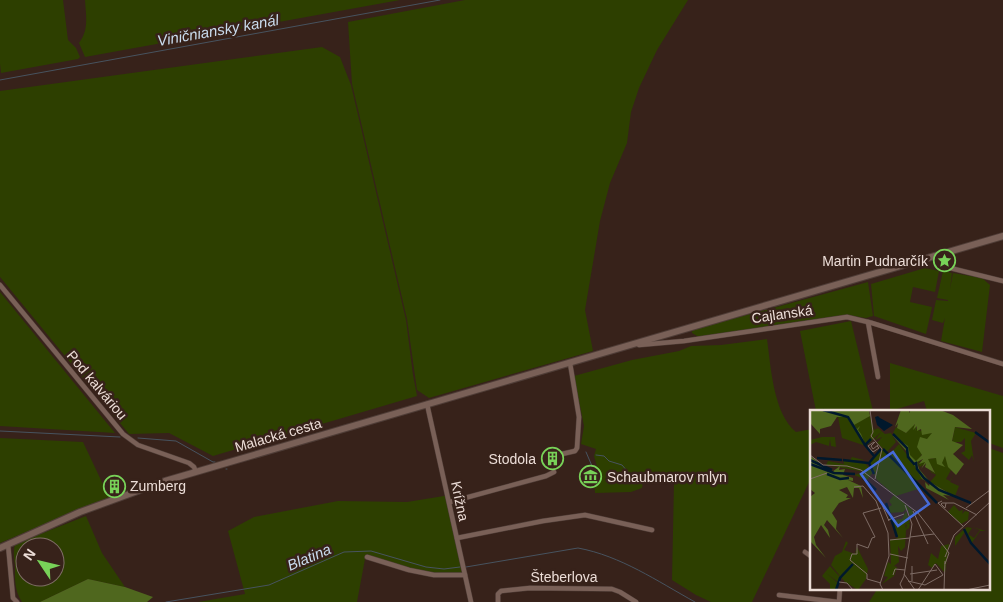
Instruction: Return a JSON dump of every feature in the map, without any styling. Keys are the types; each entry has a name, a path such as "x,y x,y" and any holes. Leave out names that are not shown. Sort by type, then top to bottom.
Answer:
{"main road":[{"path":"570,363 1003,236"},
{"name":"Malacká cesta","path":"0,548 114,499 196,472 570,363"}],"street":[{"path":"938,255 942,266 1003,281"},
{"name":"Pod kalváriou","path":"0,284 123,434 138,445 189,464 194,467 196,472"},
{"name":"Cajlanská","path":"633,345 684,341 847,318 868,322 1003,364"},
{"path":"868,322 878,377"},
{"path":"681,331 684,341"},
{"path":"562,454 575,451 577,448 579,417 570,363"},
{"name":"Krížna","path":"427,404 471,602"},
{"path":"450,502 546,476 554,472"},
{"path":"457,538 543,520 585,515 652,530"},
{"path":"8,544 13,598 17,602"},
{"path":"805,552 810,556"},
{"path":"368,557 409,570 434,575 465,574"},
{"name":"Šteberlova","path":"498,602 498,594 501,591 530,588 612,589 636,602"},
{"path":"779,595 838,602"}],"green space":[{"path":"0,0 63,0 68,40 76,48 80,57 78,59 1,73"},
{"path":"85,0 400,0 85,57 79,43 86,28"},
{"path":"465,0 688,0 657,50 639,88 631,112 627,143 610,183 600,221 585,310 593,351 429,398 417,390 407,319 352,84 348,22"},
{"path":"322,47 340,57 351,85 406,320 417,396 213,456 169,433 129,434 0,277 0,91"},
{"path":"925,268 939,271 935,292 913,287 910,302 932,307 926,334 874,316 871,284"},
{"path":"943,271 952,273 950,289 953,273 982,278 990,285 982,352 941,341 945,318 943,323 932,320 936,300 948,301 937,298"},
{"path":"868,282 873,316 866,318 846,315 699,337 692,333 692,330"},
{"path":"0,292 115,433 0,426"},
{"path":"851,321 873,410 816,410 800,331"},
{"path":"767,339 774,389 782,413 788,424 796,432 810,429 810,480 752,602 711,602 672,580 674,482 643,483 642,488 631,492 595,493 594,479 600,477 594,456 596,449 581,444 584,426 574,376 632,360 679,351 691,346 721,345"},
{"path":"890,363 1003,396 1003,448 990,443 990,410 927,410 924,401 890,410"},
{"path":"0,438 83,442 109,497 0,543"},
{"path":"990,448 1003,453 1003,602 869,602 877,590 990,590"},
{"path":"450,495 465,575 434,575 368,557 365,559 357,602 198,602 245,594 228,531 254,517 338,501 407,502"},
{"path":"86,516 102,553 125,587 88,579 40,602 22,602 16,587 65,587 65,537 33,537"},
{"path":"88,579 125,587 153,597 147,602 40,602"}],"waterway":[{"name":"Viničniansky kanál","path":"0,80 440,0"},
{"path":"0,431 120,437"},
{"path":"138,438 176,441 215,462"},
{"path":"586,452 592,466"},
{"path":"596,455 604,456 609,461 622,465 634,479"},
{"name":"Blatina","path":"466,567 578,548 624,563 695,602"},
{"name":"Blatina","path":"166,602 269,585 344,552 371,551 426,567 444,569 460,567"}],"place":[{"name":"Martin Pudnarčík","path":"944,261"},
{"name":"Stodola","path":"552,459"},
{"name":"Schaubmarov mlyn","path":"591,477"},
{"name":"Zumberg","path":"114,486"}]}
